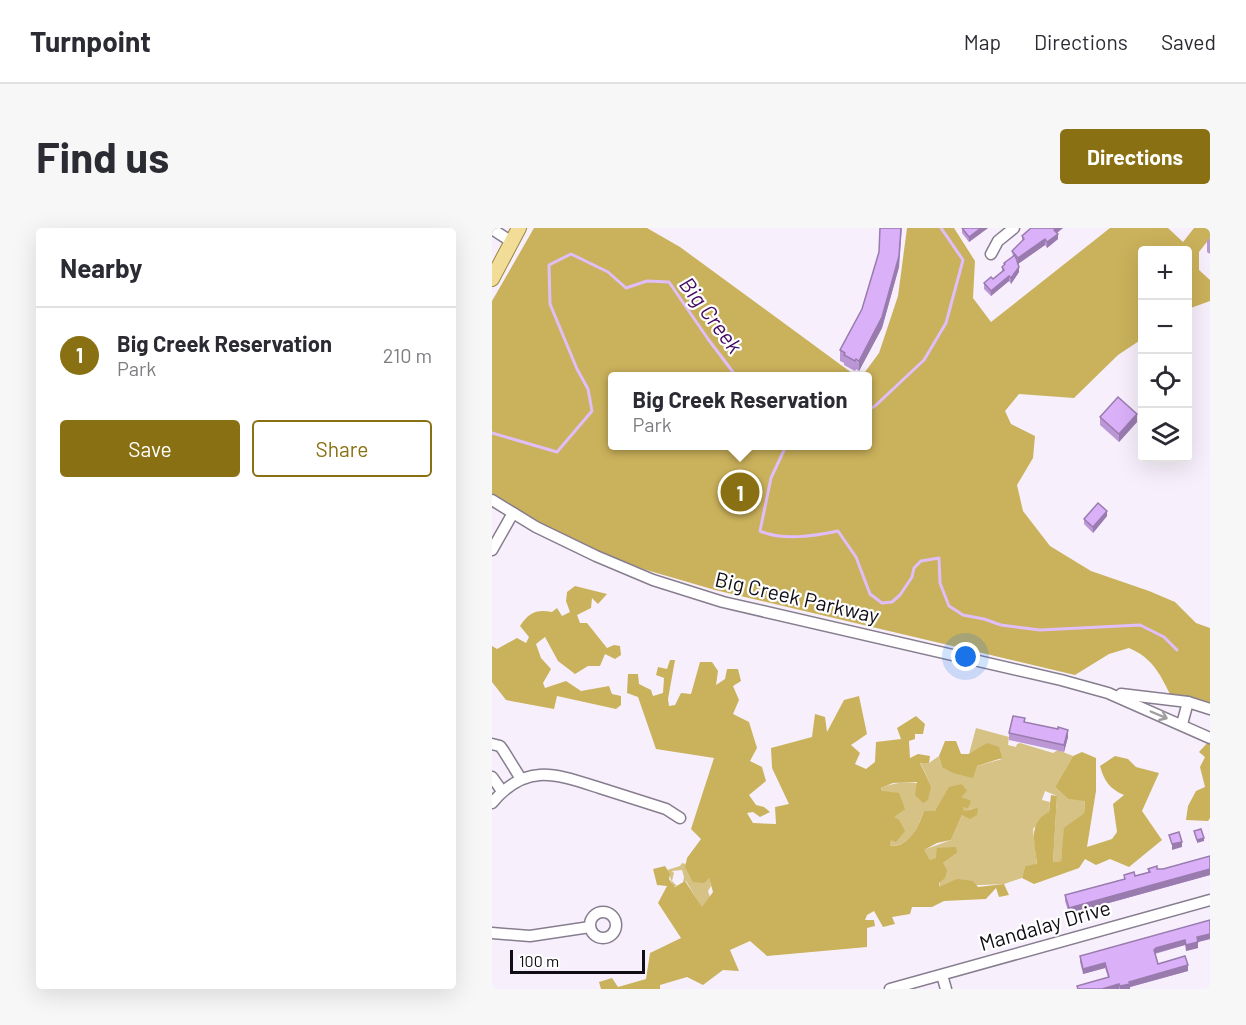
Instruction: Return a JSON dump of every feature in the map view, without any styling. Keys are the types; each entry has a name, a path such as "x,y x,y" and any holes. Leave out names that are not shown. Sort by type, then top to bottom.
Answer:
{"main road":[{"path":"492,279 519,228"}],"street":[{"path":"991,254 998,241 1014,228"},
{"path":"492,229 512,242"},
{"name":"Big Creek Parkway","path":"492,500 536,527 653,580 723,602 1061,680 1108,693 1210,738"},
{"path":"492,550 513,513"},
{"name":"Big Creek Parkway","path":"1108,693 1188,702 1210,709"},
{"path":"1182,724 1188,702"},
{"path":"492,744 500,746 521,778"},
{"path":"492,803 502,791 521,778 542,774 565,777 666,809 680,818"},
{"path":"492,777 502,791"},
{"name":"Mandalay Drive","path":"890,989 1210,900"},
{"path":"492,933 530,936 590,927"},
{"path":"942,975 946,989"}],"shaded area":[{"path":"534,228 647,228 680,247 851,372 608,372 608,450 872,450 872,372 865,372 879,353 898,296 907,228 954,228 975,261 973,298 991,322 1110,228 1168,228 1183,242 1194,228 1210,228 1210,238 1199,252 1199,270 1210,280 1210,301 1192,308 1192,246 1138,246 1138,342 1118,355 1074,398 1019,394 1005,411 1011,424 1035,436 1033,458 1017,485 1023,511 1050,546 1091,571 1175,602 1196,623 1210,628 1210,705 1170,694 1149,661 1129,648 1109,654 1075,675 715,590 643,569 591,548 539,523 492,493 492,301"},
{"path":"575,586 607,594 598,604 592,598 591,608 577,615 580,623 587,623 607,648 614,645 620,646 621,655 615,659 605,654 600,666 588,666 575,674 558,661 545,637 536,644 541,658 551,669 543,683 545,688 566,681 581,691 609,686 612,694 621,696 621,705 616,709 557,696 554,709 506,700 492,682 492,646 497,649 517,638 526,643 529,637 520,626 527,617 534,613 552,612 557,608 562,616 570,612 566,601 567,592"},
{"path":"670,660 675,660 668,699 669,706 675,705 681,693 691,694 700,662 712,662 718,671 716,685 725,679 727,669 738,669 741,681 733,686 739,700 733,714 749,722 757,748 750,761 762,767 766,781 749,795 756,805 770,812 760,817 753,812 747,813 753,823 776,824 775,807 789,804 772,768 771,748 812,737 815,714 825,717 827,732 844,700 859,696 867,734 851,745 860,753 855,764 866,769 875,762 876,742 901,739 897,728 916,716 925,724 923,734 915,734 915,739 909,741 910,758 918,754 930,756 929,763 920,763 931,786 928,800 923,803 915,795 917,782 893,783 881,788 882,791 899,793 905,809 894,817 899,820 905,831 896,842 891,840 890,846 908,840 924,811 935,811 949,787 962,784 967,791 961,797 971,801 968,808 963,807 964,811 978,808 977,815 970,819 962,815 951,840 937,843 924,850 930,860 936,858 937,848 956,847 957,853 943,863 947,870 939,887 957,879 973,881 978,887 1004,884 1009,895 999,897 996,888 986,899 944,901 932,907 912,907 910,914 892,917 895,924 883,927 874,911 867,915 865,920 874,920 875,926 867,928 867,947 767,956 750,941 730,950 739,971 723,970 703,985 687,977 660,985 660,989 601,989 599,982 612,978 618,987 646,979 650,953 681,938 658,903 667,886 657,885 653,869 665,866 670,874 669,879 675,887 685,881 702,907 713,892 709,878 704,883 693,882 685,867 687,858 701,839 691,829 714,758 656,749 638,697 627,693 628,674 638,674 639,684 651,690 653,696 663,693 664,678 656,675 658,667 667,669"},
{"path":"976,728 1009,737 1008,745 1016,747 1020,743 1053,753 1058,750 1073,756 1055,787 1068,799 1085,800 1084,813 1065,828 1061,861 1053,862 1057,796 1045,791 1042,800 1050,802 1049,812 1033,829 1037,865 1025,866 1022,878 1004,884 939,887 943,863 957,853 930,860 923,850 951,840 962,815 973,808 964,812 960,797 966,791 962,784 935,811 924,811 916,830 908,839 903,843 890,846 893,817 881,788 906,782 931,786 920,762 929,763 939,756 942,767 977,766 1002,759 969,754"},
{"path":"1210,740 1210,818 1208,821 1186,820 1188,806 1196,791 1205,787 1200,767 1205,757 1199,752"},
{"path":"945,741 956,741 961,754 969,754 987,743 999,747 1002,758 977,766 973,778 953,773 942,767 939,756"},
{"path":"1082,752 1096,758 1096,791 1087,847 1112,839 1117,832 1113,804 1124,795 1108,784 1100,766 1115,756 1128,759 1136,767 1159,773 1142,811 1162,840 1129,867 1110,859 1096,865 1085,859 1079,868 1034,884 1022,878 1025,866 1037,864 1035,828 1042,817 1049,812 1051,795 1057,796 1053,862 1061,861 1064,828 1084,813 1085,801 1068,799 1055,787 1073,756"},
{"path":"682,863 686,864 685,867 709,877 710,897 702,908 686,881 683,882 682,870 672,871 674,873 672,881 677,886 673,886 667,870 680,866"}],"building":[{"path":"880,228 901,228 899,256 882,317 859,361 856,359 855,361 840,350 862,309 879,252"},
{"path":"962,228 981,228 969,237"},
{"path":"1031,228 1057,228 1054,230 1058,234 1047,242 1045,239 1018,258 1012,251 1024,239 1022,236"},
{"path":"1015,255 1019,267 1011,278 1009,276 991,291 984,283 1004,270 1002,267 1004,263"},
{"path":"1118,397 1137,414 1119,434 1100,417"},
{"path":"1098,503 1107,511 1093,527 1084,519"},
{"path":"1013,716 1025,718 1024,722 1068,730 1064,745 1009,733"},
{"path":"1201,829 1204,838 1197,840 1194,831"},
{"path":"1179,832 1182,842 1172,844 1169,835"},
{"path":"1210,856 1210,869 1069,908 1065,895 1125,879 1124,875 1134,872 1135,876 1150,872 1148,869 1157,866 1157,869 1163,869"},
{"path":"1210,920 1210,934 1197,937 1198,942 1186,945 1185,940 1154,950 1158,964 1185,956 1188,965 1129,982 1130,984 1120,986 1119,984 1102,989 1078,989 1077,986 1109,977 1105,963 1083,969 1080,956"}],"waterway":[{"name":"Big Creek","path":"872,408 924,360 946,323 963,260 941,228"},
{"name":"Big Creek","path":"492,433 557,452 592,411 588,389 577,369 550,304 549,265 571,254 608,272 626,288 647,281 669,282 733,372"},
{"path":"784,450 771,478 760,531 788,537 838,531 856,557 870,594 882,603 892,602 900,595 912,577 914,568 921,561 939,558 940,583 949,606 963,615 1001,625 1040,630 1140,625 1164,637 1177,650"}],"place":[{"name":"Big Creek Reservation","path":"740,492"}]}
